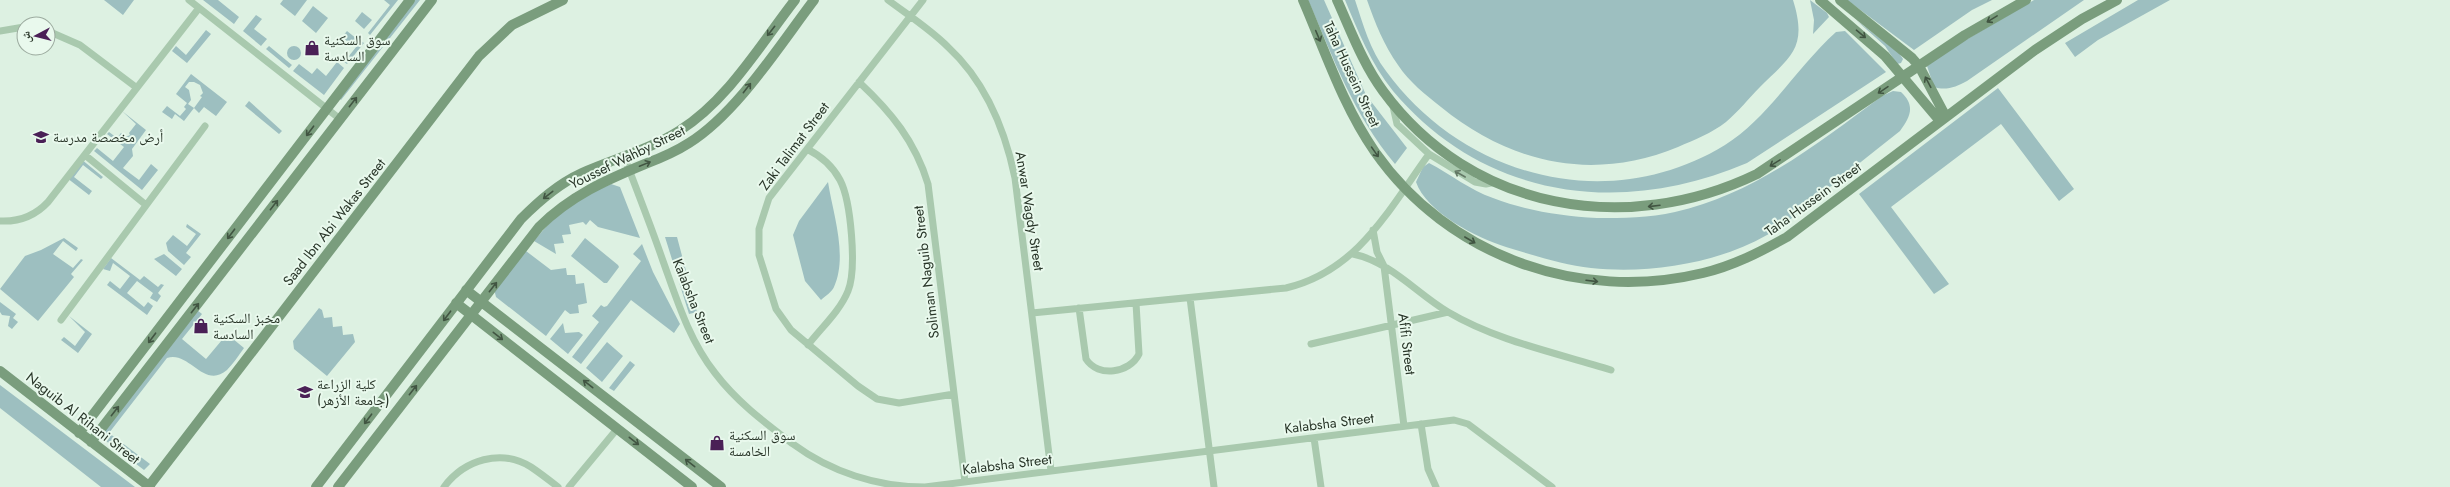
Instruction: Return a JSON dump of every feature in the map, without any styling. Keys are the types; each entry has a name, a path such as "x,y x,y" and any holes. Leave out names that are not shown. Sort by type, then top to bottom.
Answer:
{"street":[{"path":"189,0 340,119"},
{"path":"79,433 410,0"},
{"path":"91,442 432,0"},
{"name":"Saad Ibn Abi Wakas Street","path":"149,487 479,56 512,25 563,0"},
{"name":"Youssef Wahby Street","path":"316,487 511,231 543,198 581,174 672,135 708,109 725,91 795,0"},
{"name":"Youssef Wahby Street","path":"338,487 481,302 549,217 581,193 675,152 714,125 735,103 814,0"},
{"name":"Anwar Wagdy Street","path":"888,0 948,46 960,58 980,87 997,119 1008,148 1015,178 1051,471"},
{"name":"Zaki Talimat Street","path":"923,0 769,198 761,218 758,246 776,308 786,323 808,345 858,386 884,402 899,403 954,394"},
{"name":"Taha Hussein Street","path":"1303,0 1353,116 1375,152 1404,188 1431,212 1464,236 1520,264 1580,279 1622,283 1663,281 1724,267 1763,251 1787,237 2035,50 2082,19 2117,0"},
{"name":"Taha Hussein Street","path":"1337,0 1362,57 1392,102 1437,146 1470,168 1496,182 1542,198 1601,208 1642,208 1694,198 1720,190 1757,174 1965,35 2026,0"},
{"path":"1820,0 1875,46 1943,119"},
{"path":"1840,0 1906,52 1919,66 1943,119"},
{"path":"1840,16 1849,7"},
{"path":"0,221 22,220 43,208 199,8"},
{"path":"0,31 16,28"},
{"path":"56,34 80,45 137,88"},
{"name":"Soliman Naguib Street","path":"859,82 896,118 912,144 924,171 930,198 965,482"},
{"path":"1392,102 1397,124 1429,154 1475,182 1486,184 1496,182"},
{"path":"61,320 205,126"},
{"path":"807,148 830,165 843,188 853,265 851,283 844,300 808,345"},
{"path":"1032,313 1297,286 1329,272 1353,254 1373,230 1429,154"},
{"path":"85,155 146,205"},
{"name":"Kalabsha Street","path":"624,156 690,334 713,372 743,404 806,454 830,468 856,478 882,484 909,487 965,482 1454,420 1465,422 1552,487"},
{"path":"1373,230 1375,245 1384,266"},
{"path":"1353,254 1384,266 1448,312 1509,339 1611,370"},
{"name":"Afifi Street","path":"1384,266 1404,426"},
{"path":"466,290 721,487"},
{"path":"1190,298 1214,487"},
{"path":"456,303 692,487"},
{"path":"1080,308 1086,359 1090,365 1101,371 1125,368 1136,361 1139,354 1136,303"},
{"path":"1311,344 1448,312"},
{"name":"Naguib Al Rihani Street","path":"0,371 149,487"},
{"path":"1421,424 1428,469 1436,487"},
{"path":"570,487 617,429"},
{"path":"1314,438 1321,487"},
{"path":"444,487 464,468 479,461 495,458 523,463 558,487"}],"shaded area":[{"path":"104,0 134,0 123,15"},
{"path":"203,0 218,0 239,17 234,24"},
{"path":"283,0 307,0 295,16 280,4"},
{"path":"384,0 398,0 370,35 368,33 390,5"},
{"path":"415,0 420,0 341,100 338,97"},
{"path":"1308,0 1324,0 1366,95 1407,148 1395,164 1367,126 1356,106 1336,65"},
{"path":"1345,0 1355,0 1371,46 1380,63 1418,108 1456,138 1497,160 1541,175 1587,181 1634,178 1680,167 1725,145 1741,134 1769,106 1808,60 1836,32 1845,31 1886,72 1747,163 1699,180 1651,190 1604,192 1557,188 1512,175 1469,155 1429,127 1385,81 1366,47"},
{"path":"1367,0 1793,0 1799,29 1794,50 1788,59 1735,114 1715,130 1678,147 1646,158 1615,164 1584,165 1554,162 1524,154 1496,142 1468,127 1441,107 1412,83 1402,71 1388,50 1380,34"},
{"path":"1810,0 1827,13 1829,17 1813,34 1814,20"},
{"path":"1847,0 1992,0 1972,10 1914,50"},
{"path":"2034,0 2084,0 1967,81 1951,88 1943,89 1934,87 1927,66 1945,52"},
{"path":"2138,0 2170,0 2098,40 2075,57 2065,43"},
{"path":"313,6 328,18 316,33 302,21"},
{"path":"362,12 372,20 364,29 355,21"},
{"path":"256,15 262,19 254,29 267,39 261,46 243,31"},
{"path":"1856,20 1899,53 1903,59 1901,63 1897,64 1885,46"},
{"path":"206,30 211,34 187,63 172,51 176,46 186,55"},
{"path":"347,31 357,39 352,45 342,37"},
{"path":"361,41 364,43 347,64 344,62"},
{"path":"269,46 292,65 289,68 266,49"},
{"path":"294,46 299,48 301,53 299,58 294,60 289,58 287,53 289,48"},
{"path":"337,62 344,68 324,95 293,71 299,64 312,74 317,68 326,76"},
{"path":"191,74 227,102 216,116 204,107 199,113 194,108 184,121 175,114 172,119 162,112 167,106 180,116 186,109 184,107 187,103 176,94","holes":["189,82 194,82 200,85 203,93 200,96 202,97 194,108 188,104 191,100 189,90 185,87"]},
{"path":"1998,88 2074,189 2059,201 2001,124 1891,207 1949,284 1934,294 1859,194"},
{"path":"1893,91 1901,92 1909,102 1910,107 1909,116 1900,131 1774,231 1747,245 1726,253 1681,265 1635,269 1580,267 1506,247 1467,230 1441,213 1430,204 1416,182 1423,167 1429,163 1485,195 1531,210 1570,216 1597,218 1636,217 1665,214 1704,204 1732,193 1758,180 1810,148 1882,96"},
{"path":"249,101 282,131 279,134 245,106"},
{"path":"122,111 146,130 132,149 133,156 123,168 139,180 151,164 158,170 142,190 94,151 97,148 113,161 124,147 107,134 109,132 117,138 121,133 126,137 130,135 129,133 136,124"},
{"path":"81,159 103,177 101,179 83,165 74,177 92,191 89,195 67,178"},
{"path":"828,182 838,235 840,262 838,275 833,289 821,300 805,281 793,235 799,221"},
{"path":"611,184 620,187 640,238 598,227 590,220 586,225 583,222 569,225 571,234 562,235 564,243 554,244 556,254 534,241 552,221 568,207 587,195"},
{"path":"187,224 201,234 186,253 191,257 184,265 168,251 166,243 173,235 187,246 196,234 186,227"},
{"path":"665,237 677,237 697,312 689,314"},
{"path":"64,238 78,248 76,251 63,241 53,254 73,268 81,259 83,260 71,274 74,277 38,321 0,289 25,256 41,250"},
{"path":"585,238 619,267 607,283 604,283 571,256"},
{"path":"642,244 653,272 680,324 674,333 631,300 581,364 572,357 599,322 592,316 601,305 604,307 607,306 641,261 633,254"},
{"path":"526,251 551,270 566,268 567,275 575,275 576,284 584,283 587,303 578,305 579,313 570,314 565,310 546,336 496,297 494,289"},
{"path":"164,254 182,269 176,276 154,259"},
{"path":"111,258 140,280 144,276 158,287 161,284 164,285 158,293 161,296 157,302 150,298 153,293 137,281 127,293 144,307 148,302 153,306 147,315 107,285 110,281 120,289 130,276 113,263 110,271 103,269"},
{"path":"0,302 16,314 13,318 18,322 12,329 8,326 10,316 2,315 0,312"},
{"path":"319,308 322,310 324,318 332,317 333,327 342,326 343,335 353,334 355,342 327,376 294,349 293,341"},
{"path":"197,310 202,314 182,339 206,359 227,334 244,348 229,368 219,375 204,373 182,359 175,357 167,358 109,433 150,464 144,470 102,438 101,435"},
{"path":"69,316 92,334 78,353 61,340 64,337 75,346 85,332"},
{"path":"563,323 565,333 579,332 583,335 568,354 550,339"},
{"path":"607,342 623,356 602,382 586,368"},
{"path":"630,361 635,365 614,391 609,388"},
{"path":"0,385 135,487 101,487 0,408"}],"place":[{"name":"سوق السكنية السادسة","path":"312,48"},
{"name":"أرض مخصصة مدرسة","path":"41,137"},
{"name":"مخبز السكنية السادسة","path":"201,326"},
{"name":"كلية الزراعة (جامعة الأزهر)","path":"305,392"},
{"name":"سوق السكنية الخامسة","path":"717,443"}]}
